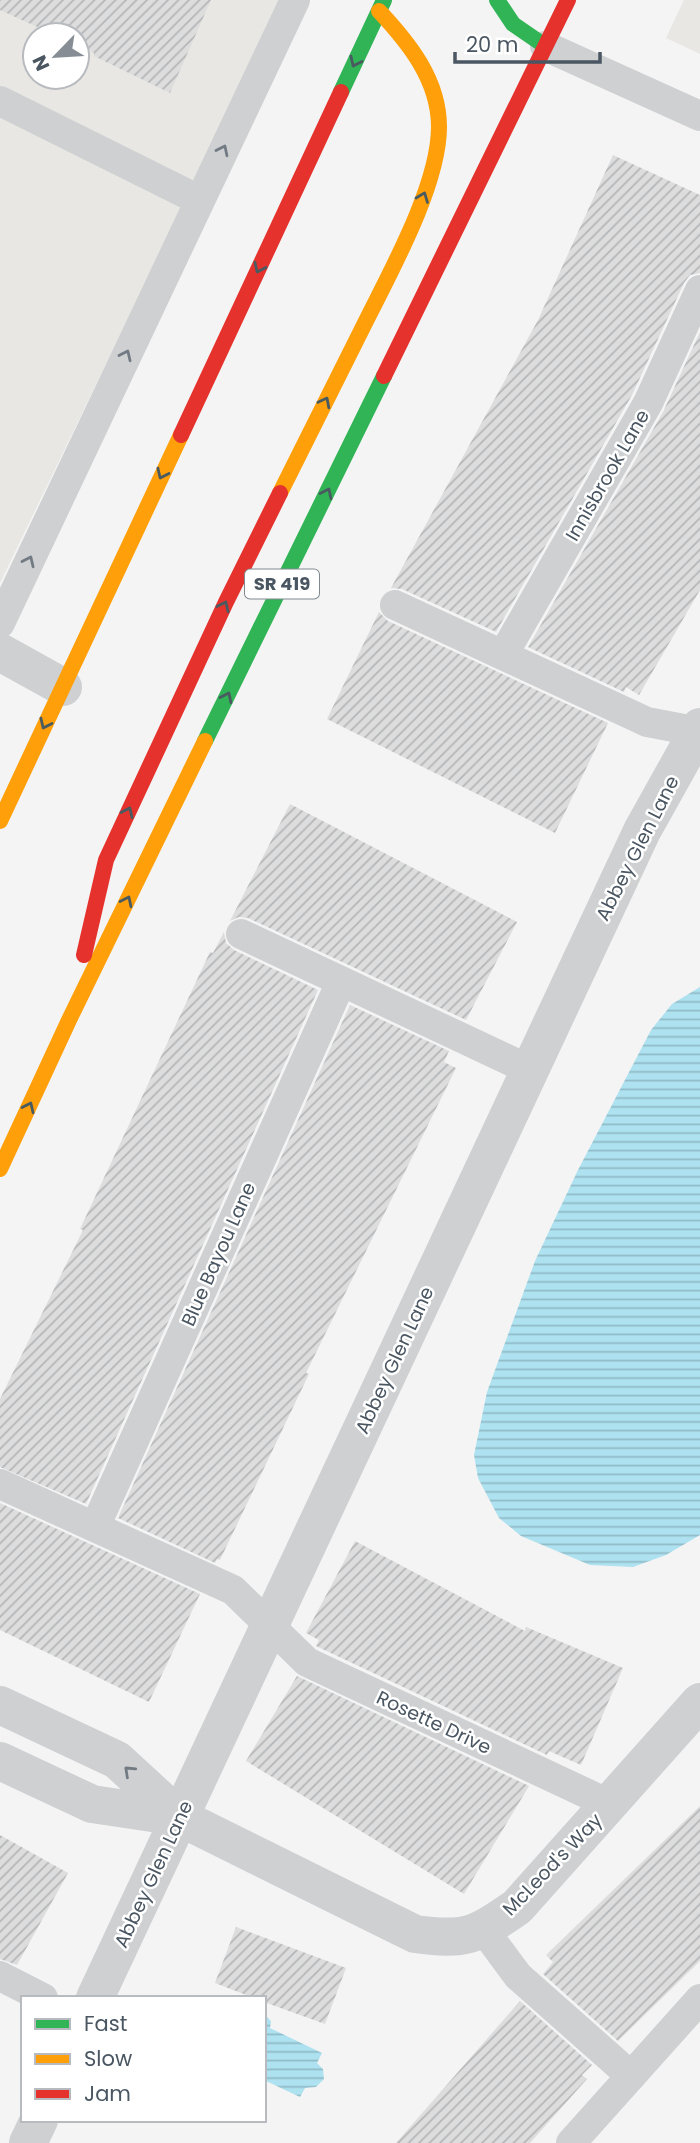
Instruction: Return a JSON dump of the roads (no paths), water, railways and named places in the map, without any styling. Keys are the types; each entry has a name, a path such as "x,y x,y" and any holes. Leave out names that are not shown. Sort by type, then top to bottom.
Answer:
{"main road":[{"path":"497,0 513,24 545,46"},
{"name":"SR 419","path":"0,1169 69,1018 568,0"},
{"path":"0,821 376,4 410,45 435,98 439,127 432,174 397,259 226,602 106,860 69,1018"}],"street":[{"path":"0,652 62,687"},
{"name":"Abbey Glen Lane","path":"96,1996 642,831 699,730"},
{"name":"McLeod's Way","path":"0,1705 117,1760 179,1817 415,1934 451,1939 484,1930 517,1907 700,1702"},
{"name":"McLeod's Way","path":"0,1761 92,1804 179,1817"},
{"path":"28,2143 38,2122"}],"lane":[{"path":"0,623 295,0"},
{"path":"545,46 700,116"},
{"path":"0,101 199,200"},
{"name":"Innisbrook Lane","path":"503,655 648,403 700,290"},
{"path":"396,605 647,722 699,730"},
{"path":"241,934 530,1070"},
{"name":"Blue Bayou Lane","path":"95,1527 341,982"},
{"path":"0,1484 233,1590 269,1625"},
{"name":"Rosette Drive","path":"269,1625 307,1662 609,1804"},
{"path":"484,1930 518,1976 631,2076"},
{"path":"0,1976 39,1996"},
{"path":"571,2143 700,1999"}],"water":[{"path":"700,987 700,1535 666,1555 633,1567 590,1565 521,1536 499,1518 478,1478 474,1455 487,1392 535,1261 578,1170 651,1030 672,1004"},
{"path":"266,2016 271,2021 270,2028 322,2053 317,2063 323,2069 324,2079 316,2087 305,2088 300,2097 266,2081"}]}
